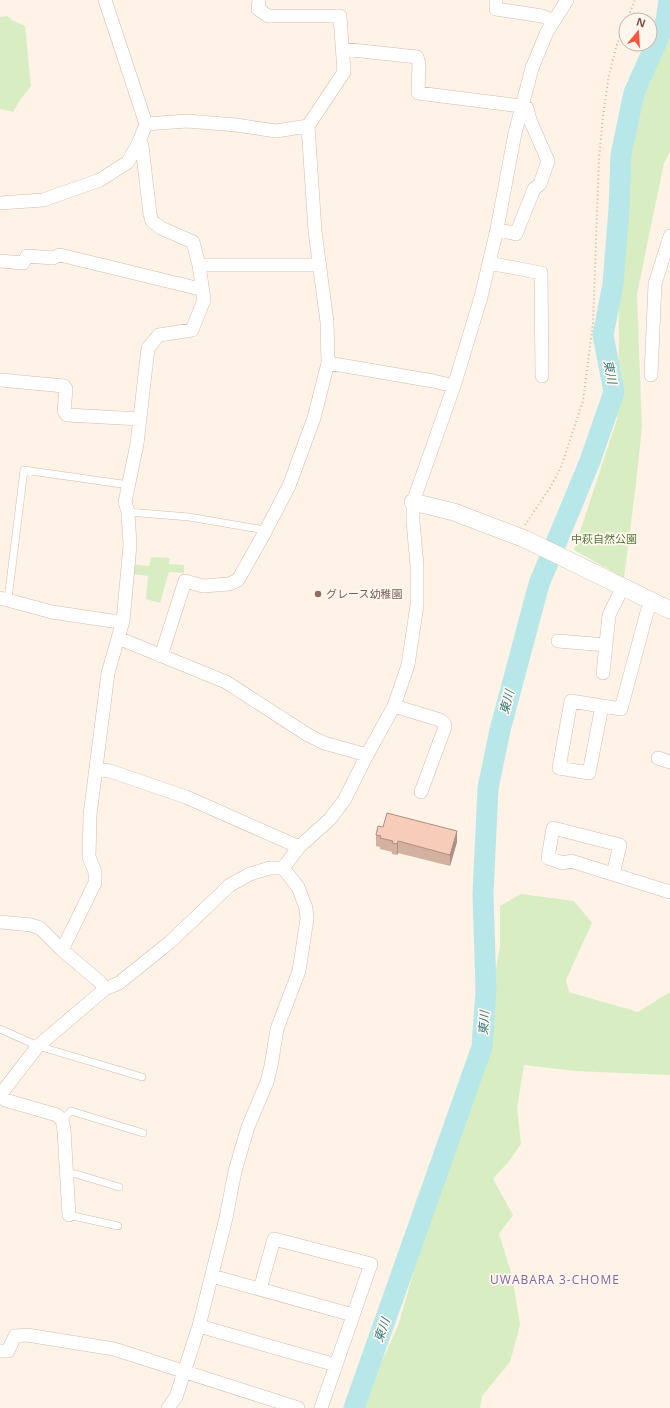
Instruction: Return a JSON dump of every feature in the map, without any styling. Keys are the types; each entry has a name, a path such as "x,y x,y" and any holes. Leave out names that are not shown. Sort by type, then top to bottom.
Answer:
{"street":[{"path":"0,203 43,200 100,180 128,162 139,142 146,124 105,0"},
{"path":"161,656 185,581 203,586 229,584 238,580 289,486 314,418 328,363 327,322 315,231 308,126 344,72 340,16 268,16 258,9 259,0"},
{"path":"496,0 496,9 542,16 554,21"},
{"path":"283,868 299,847 330,819 345,799 394,706 408,665 417,605 417,565 413,522 413,502 454,386 481,297 497,229 515,133 532,68 547,32 567,0"},
{"path":"343,50 417,57 419,64 418,94 522,106 527,108 530,120 548,161 540,184 534,189 516,234 497,229"},
{"path":"146,124 187,121 236,125 276,131 308,126"},
{"path":"62,950 95,883 95,872 89,857 90,815 108,674 123,621 130,545 128,512 125,502 137,444 148,348 159,335 192,330 204,300 199,265 193,242 161,228 152,222 142,146 139,142"},
{"path":"652,375 655,284 670,236"},
{"path":"0,260 23,263 27,256 53,258 60,255 196,288 202,288"},
{"path":"489,263 541,273 542,376"},
{"path":"199,265 320,265"},
{"path":"328,363 454,386"},
{"path":"0,380 64,386 66,389 64,411 68,415 140,419"},
{"path":"413,502 454,512 521,539 579,565 670,610"},
{"path":"603,673 609,615 624,587"},
{"path":"4,599 52,612 112,621 123,621"},
{"path":"602,706 589,773 559,768 571,701 621,709 647,612 652,601"},
{"path":"118,638 226,682 308,735 324,743 367,755"},
{"path":"558,641 606,645"},
{"path":"394,706 440,720 444,723 445,727 421,792"},
{"path":"96,769 110,771 186,797 299,847"},
{"path":"613,874 620,845 553,828 548,858 563,863 571,861 670,892"},
{"path":"69,1215 64,1130 62,1120 56,1115 5,1100 0,1095 38,1046 105,989 119,983 170,942 230,885 250,874 270,868 283,868"},
{"path":"168,1408 176,1397 199,1326 212,1276 237,1164 248,1127 267,1082 277,1029 299,971 307,919 306,908 298,887 283,868"},
{"path":"0,922 31,925 40,928 62,950 100,982 105,989"},
{"path":"260,1289 274,1239 371,1264 321,1408"},
{"path":"212,1276 353,1315"},
{"path":"199,1326 336,1365"},
{"path":"0,1351 8,1351 15,1336 27,1335 114,1349 298,1408"}],"lane":[{"path":"4,599 24,470 129,485"},
{"path":"128,512 189,517 259,529 265,532"},
{"path":"0,1029 38,1046 142,1077"},
{"path":"62,1120 71,1111 143,1133"},
{"path":"66,1173 76,1174 119,1187"},
{"path":"69,1215 118,1226"}],"path":[{"path":"630,12 635,0"},
{"path":"521,539 561,467 583,401 593,323 598,160 603,116 610,75 618,42"}],"green space":[{"path":"7,16 25,26 31,86 13,112 0,109 0,17"},
{"name":"中萩自然公園","path":"670,38 670,152 664,163 637,294 642,427 624,578 574,550 617,419 619,337 618,254 629,156 641,97"},
{"path":"151,557 170,558 169,564 184,565 184,573 169,572 160,603 146,599 148,576 131,574 131,564 149,566"},
{"path":"521,894 574,901 592,923 566,980 569,992 638,1012 670,992 670,1075 575,1071 524,1065 517,1108 521,1144 510,1160 493,1179 513,1215 499,1234 512,1275 520,1325 510,1362 482,1396 480,1408 364,1408 366,1396 398,1326 421,1246 475,1085 500,946 500,906"}],"building":[{"path":"387,813 457,831 450,855 398,841 397,844 392,843 393,841 380,838 381,836 376,835 378,826 383,827"}],"waterway":[{"name":"東川","path":"354,1408 482,1047 486,990 483,894 488,788 500,730 539,584 590,461 614,392 603,335 613,284 619,209 621,155 634,93 666,21 669,0"}],"place":[{"name":"グレース幼稚園","path":"318,594"}],"district":[{"name":"UWABARA 3-CHOME","path":"555,1280"}]}
